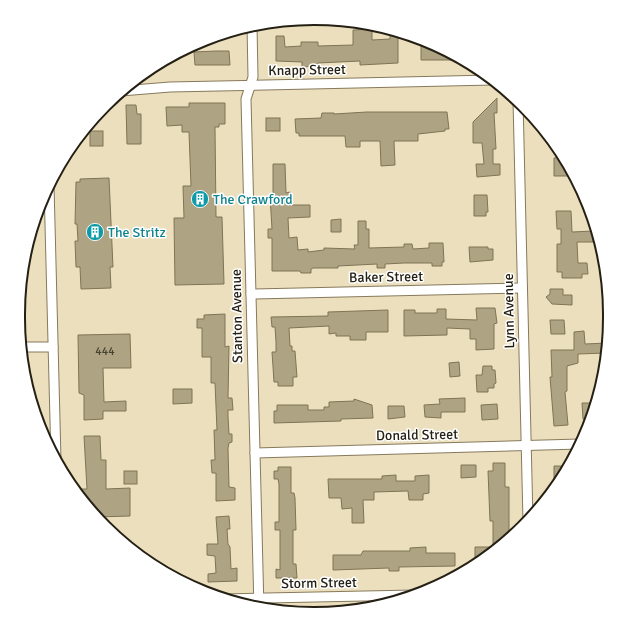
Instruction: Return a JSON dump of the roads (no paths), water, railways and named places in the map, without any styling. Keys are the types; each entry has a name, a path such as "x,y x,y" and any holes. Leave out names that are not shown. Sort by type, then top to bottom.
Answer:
{"street":[{"name":"Stanton Avenue","path":"252,32 253,76 246,99 259,601"},
{"name":"Knapp Street","path":"132,90 170,87 483,80"},
{"name":"Lynn Avenue","path":"518,110 528,512"},
{"path":"49,198 56,447"},
{"name":"Baker Street","path":"251,294 522,288"},
{"path":"27,347 53,347"},
{"name":"Donald Street","path":"255,453 574,444"},
{"name":"Storm Street","path":"246,598 395,595"}],"place":[{"name":"The Crawford","path":"200,199"},
{"name":"The Stritz","path":"95,232"}]}
